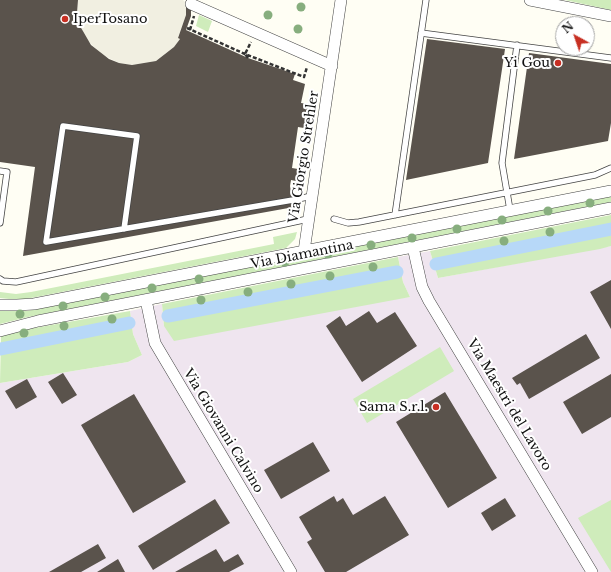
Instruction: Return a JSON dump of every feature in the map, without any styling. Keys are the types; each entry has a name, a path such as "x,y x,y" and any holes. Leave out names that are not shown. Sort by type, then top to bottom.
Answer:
{"street":[{"name":"Via Giorgio Strehler","path":"304,251 341,0"},
{"path":"530,0 611,16"},
{"path":"187,2 332,66"},
{"name":"Via Diamantina","path":"0,304 17,306 34,304 611,191"},
{"name":"Via Diamantina","path":"0,330 38,321 611,208"},
{"name":"Via Maestri del Lavoro","path":"413,247 422,287 592,572"},
{"name":"Via Giovanni Calvino","path":"146,300 155,343 291,572"}],"lane":[{"path":"394,215 426,0"},
{"path":"422,32 611,58"},
{"path":"510,210 502,163 517,45"},
{"path":"124,229 137,136 63,126 46,242 124,229 312,196"},
{"path":"334,219 348,223 394,215 595,175 611,168"},
{"path":"0,171 7,172 0,223"},
{"path":"0,279 3,282 16,282 308,219"}],"path":[{"path":"187,28 304,77 311,57"},
{"path":"248,58 246,54 255,32"}],"shaded area":[{"path":"78,0 183,0 187,4 186,15 178,37 180,39 174,47 156,61 132,65 119,63 99,53 84,36 77,13"},
{"path":"611,246 611,572 0,572 0,383 128,362 142,355 133,334 130,311 162,304 164,326 410,297 403,282 398,257 430,251 438,278"}],"green space":[{"path":"565,0 611,0 611,10"},
{"path":"199,15 212,21 208,32 196,26"},
{"path":"611,196 611,202 28,317 0,324 0,311 27,311"},
{"path":"611,215 611,246 600,249 438,278 430,251"},
{"path":"297,232 295,239 286,248 31,298 18,300 0,298 0,292 16,294 31,292 274,244 273,237"},
{"path":"398,257 403,282 410,297 174,341 164,326 162,304"},
{"path":"130,311 133,334 142,355 128,362 0,383 1,336 12,332"},
{"path":"440,347 454,371 367,423 353,399"},
{"path":"611,500 611,572 578,518"}],"building":[{"path":"0,0 78,0 77,13 80,26 91,45 109,59 119,63 132,65 156,61 174,47 180,39 178,38 186,15 186,0 191,0 191,16 186,30 248,58 295,74 293,80 305,84 301,103 308,104 304,128 298,127 292,168 298,169 296,181 291,180 290,186 294,207 23,256 35,167 0,162"},
{"path":"427,39 505,49 488,163 406,180"},
{"path":"529,53 611,64 611,123 608,141 514,159"},
{"path":"611,280 611,329 590,292"},
{"path":"369,311 377,323 395,312 417,346 362,382 326,326 340,316 346,326"},
{"path":"586,334 600,358 529,399 520,383 517,385 512,378"},
{"path":"63,373 77,395 62,404 48,382"},
{"path":"611,374 611,417 582,434 563,402"},
{"path":"27,379 37,397 16,409 5,391"},
{"path":"445,392 497,478 448,508 396,422"},
{"path":"134,394 186,482 133,513 81,425"},
{"path":"313,442 330,471 281,499 264,470"},
{"path":"334,496 337,502 343,498 353,515 385,496 409,535 346,572 325,572 307,542 312,539 299,517"},
{"path":"505,498 516,516 492,531 481,513"},
{"path":"215,499 230,523 153,570 138,546"},
{"path":"98,544 106,558 81,572 49,572"},
{"path":"216,549 224,562 238,554 244,564 229,572 175,572"},
{"path":"118,559 125,572 97,572"}],"waterway":[{"path":"436,264 611,229"},
{"path":"168,316 397,272"},
{"path":"1,349 129,323"}],"place":[{"name":"IperTosano","path":"65,19"},
{"name":"Yi Gou","path":"558,63"},
{"name":"Sama S.r.l.","path":"436,407"}]}
